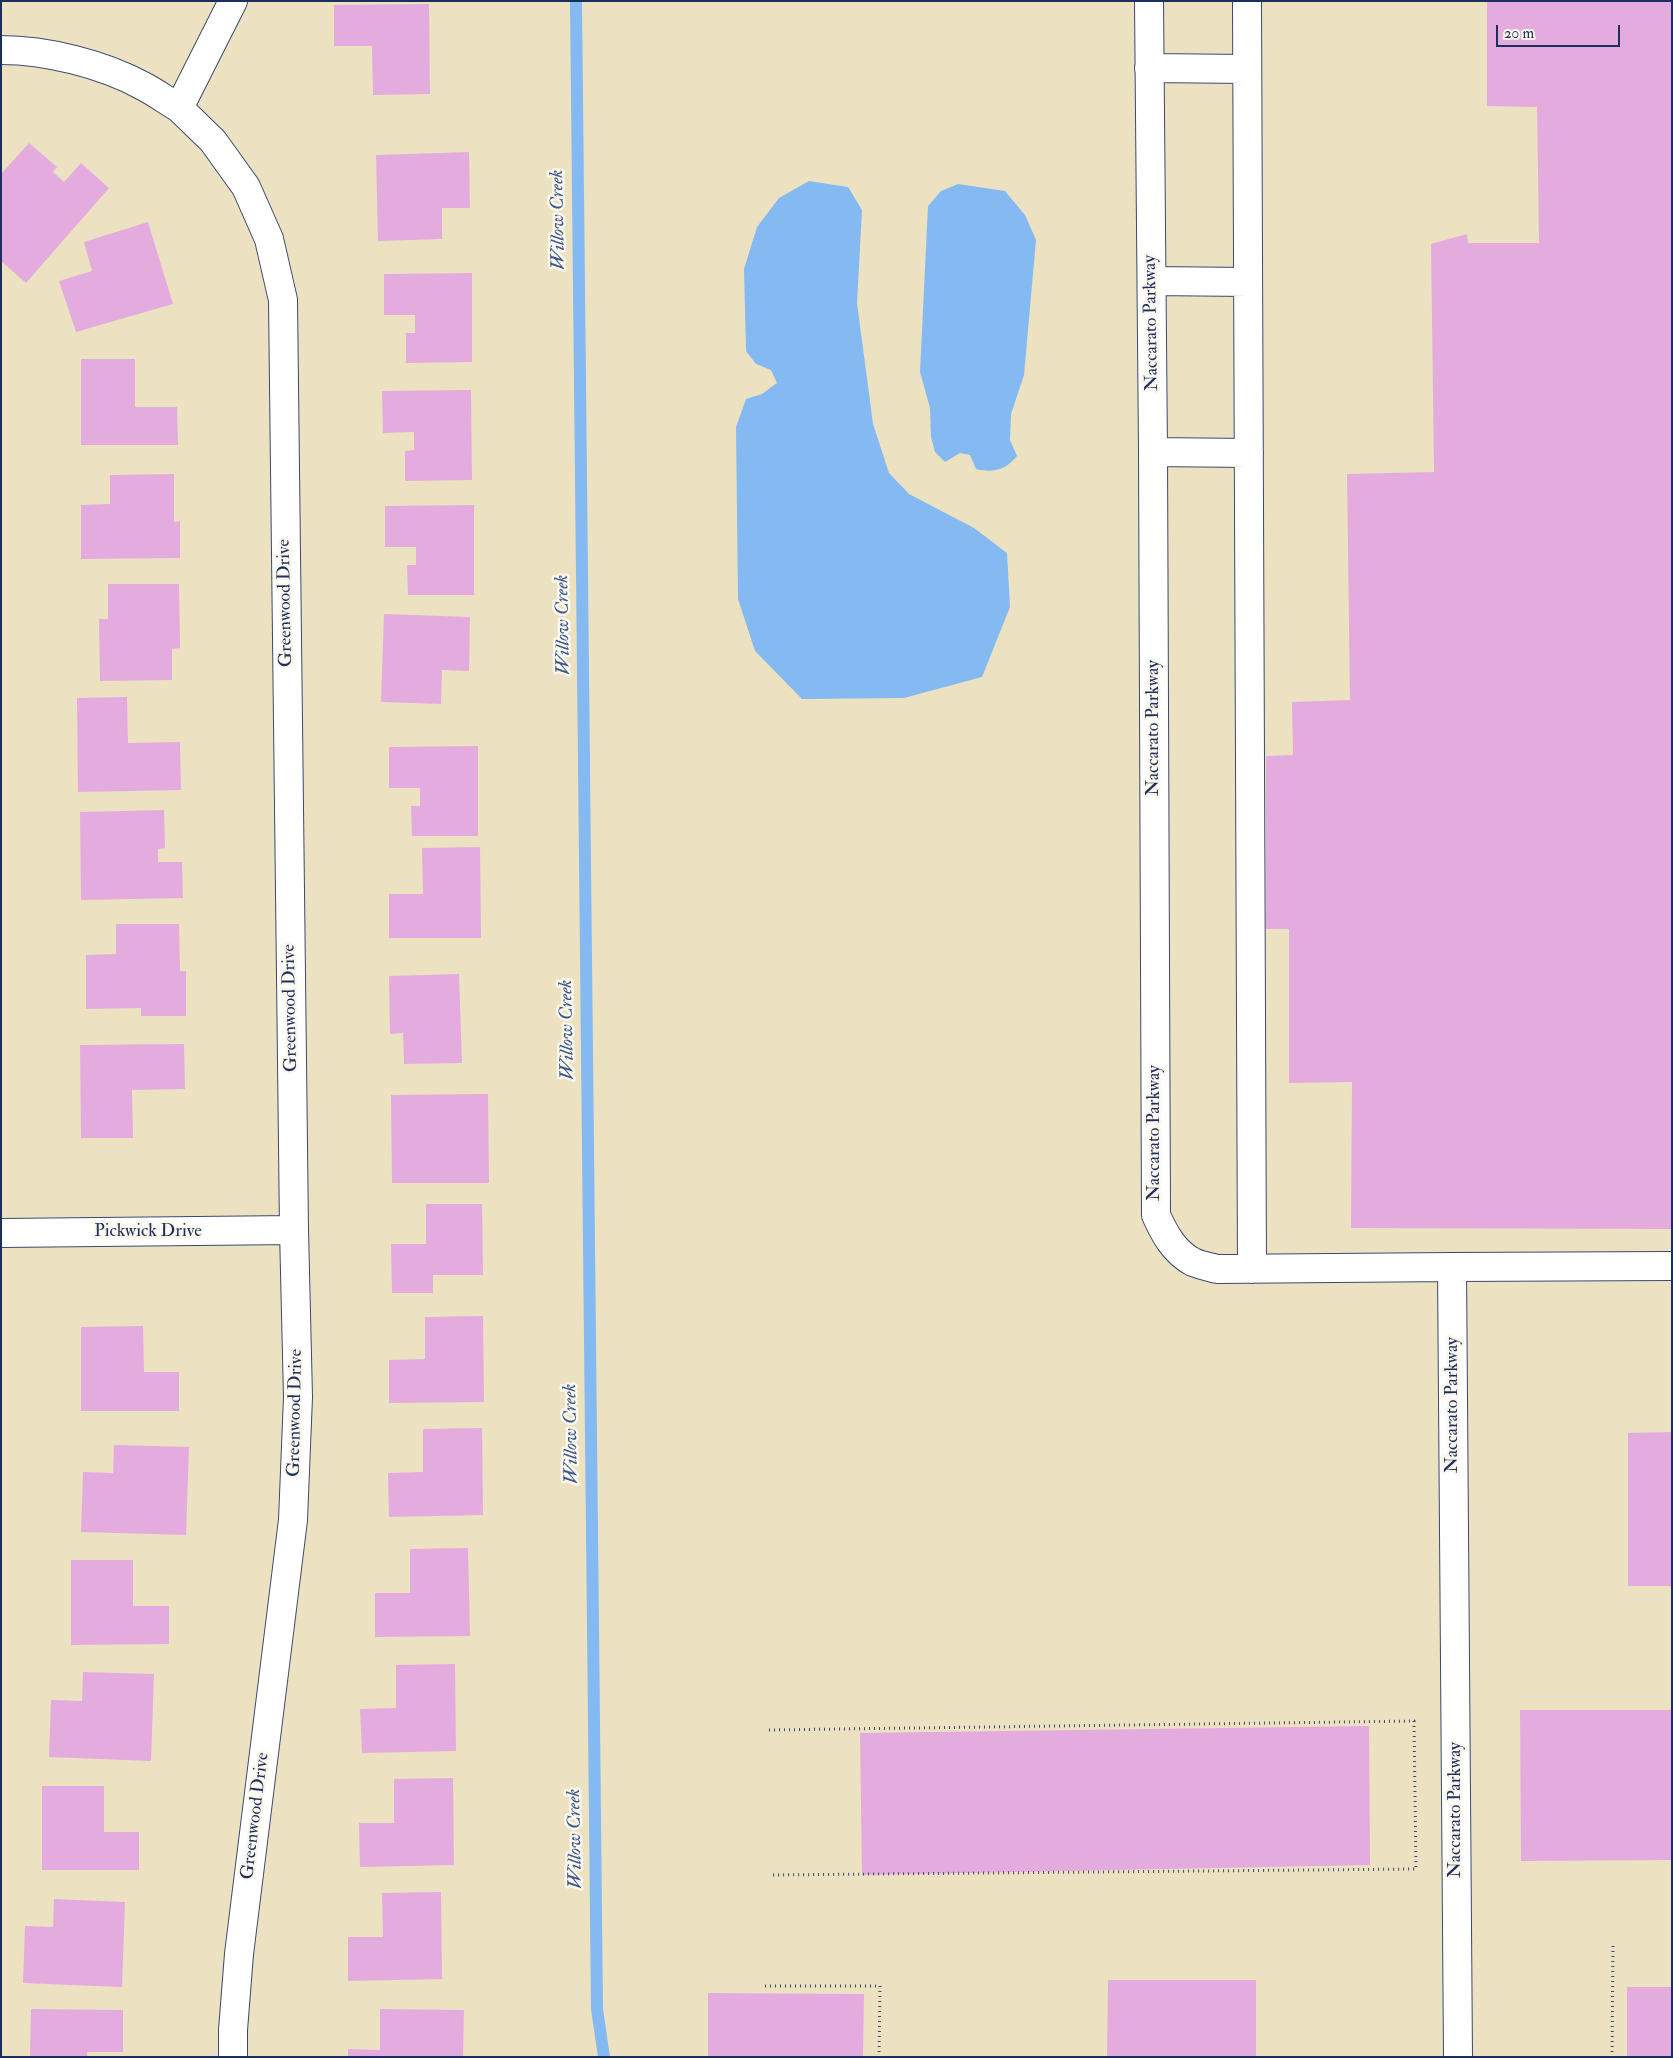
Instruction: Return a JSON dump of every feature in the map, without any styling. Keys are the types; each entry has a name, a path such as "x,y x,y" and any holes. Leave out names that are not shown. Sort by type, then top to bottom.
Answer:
{"street":[{"path":"179,108 233,1"},
{"name":"Naccarato Parkway","path":"1148,1 1152,281 1156,1214 1164,1234 1178,1250 1193,1262 1217,1269 1452,1267 1458,2057"},
{"path":"1246,1 1252,1269"},
{"name":"Greenwood Drive","path":"1,50 15,50 64,57 111,71 142,85 179,108 214,141 246,187 270,239 282,300 294,1230 298,1397 293,1520 239,1954 233,2030 233,2057"},
{"path":"1149,68 1247,69"},
{"path":"1152,281 1248,282"},
{"path":"1153,452 1249,453"},
{"name":"Pickwick Drive","path":"1,1233 294,1230"},
{"path":"1452,1267 1672,1266"}],"path":[{"path":"769,1730 1414,1721 1416,1869 770,1875"},
{"path":"1612,2057 1613,1944"},
{"path":"765,1986 880,1986 879,2057"}],"water":[{"path":"809,181 848,187 862,210 857,303 873,424 889,473 909,494 974,528 1007,553 1010,607 982,677 904,698 802,699 755,651 738,599 736,427 746,399 762,394 777,383 771,370 756,364 746,351 744,269 757,227 779,198"},
{"path":"958,184 1005,191 1025,215 1036,240 1024,375 1011,414 1010,440 1017,456 1004,467 988,471 976,469 970,455 960,453 945,462 935,452 931,437 930,408 920,372 928,206 941,191"}],"building":[{"path":"1487,1 1672,1 1672,1229 1351,1228 1352,1082 1289,1083 1289,929 1266,929 1266,756 1293,755 1292,702 1350,700 1347,474 1434,472 1431,244 1467,234 1468,243 1539,243 1537,107 1487,106"},
{"path":"429,4 430,94 373,95 372,46 334,46 334,5"},
{"path":"29,143 57,167 53,172 64,182 81,163 109,188 26,283 1,261 1,174"},
{"path":"469,152 470,208 442,208 442,239 378,241 376,155"},
{"path":"148,222 173,304 76,332 59,281 92,271 84,242"},
{"path":"472,273 472,362 406,363 406,333 415,333 415,315 384,315 384,274"},
{"path":"81,359 135,359 135,407 177,407 178,445 81,445"},
{"path":"471,390 472,480 405,481 405,451 414,450 414,432 383,433 382,391"},
{"path":"174,474 174,522 180,521 180,558 81,559 81,505 110,504 110,475"},
{"path":"474,505 474,595 408,595 407,565 416,565 416,547 385,547 385,506"},
{"path":"108,584 179,584 180,648 172,649 172,680 100,681 99,619 108,619"},
{"path":"384,614 470,617 469,671 442,670 441,704 381,702"},
{"path":"127,697 128,743 180,742 181,790 78,792 77,698"},
{"path":"478,746 478,836 412,836 411,806 420,806 420,788 389,788 389,747"},
{"path":"164,810 165,848 158,849 158,862 182,862 183,898 81,900 80,812"},
{"path":"480,847 481,938 389,938 389,894 423,894 422,848"},
{"path":"116,924 179,924 180,971 186,971 186,1016 141,1016 141,1008 86,1009 86,955 116,954"},
{"path":"459,974 462,1063 404,1064 403,1033 390,1034 389,976"},
{"path":"184,1044 185,1089 132,1090 133,1138 81,1138 80,1045"},
{"path":"488,1094 489,1183 392,1183 391,1095"},
{"path":"426,1204 482,1204 483,1275 433,1275 433,1293 392,1293 391,1244 426,1244"},
{"path":"483,1316 484,1402 389,1403 389,1360 425,1359 425,1317"},
{"path":"143,1326 144,1372 179,1372 179,1411 81,1411 81,1327"},
{"path":"482,1428 483,1515 389,1517 388,1473 423,1472 423,1429"},
{"path":"1672,1432 1672,1586 1628,1586 1628,1433"},
{"path":"114,1445 189,1447 186,1535 81,1532 83,1472 113,1473"},
{"path":"468,1548 470,1636 375,1637 375,1593 410,1593 410,1549"},
{"path":"71,1560 133,1560 133,1606 169,1606 169,1644 71,1645"},
{"path":"455,1664 456,1751 362,1753 360,1709 396,1708 396,1665"},
{"path":"83,1672 154,1674 151,1761 49,1757 51,1700 82,1701"},
{"path":"1520,1710 1672,1710 1672,1860 1521,1861"},
{"path":"1369,1726 1370,1865 862,1875 860,1733"},
{"path":"453,1778 454,1865 360,1867 359,1823 394,1823 394,1779"},
{"path":"42,1786 104,1786 104,1832 139,1832 139,1870 42,1870"},
{"path":"441,1892 442,1979 348,1981 348,1937 383,1937 382,1893"},
{"path":"54,1899 125,1902 122,1987 23,1983 25,1926 53,1927"},
{"path":"1108,1980 1256,1980 1256,2057 1107,2057"},
{"path":"1627,1987 1672,1987 1672,2057 1627,2057"},
{"path":"708,1993 864,1994 863,2057 708,2057"},
{"path":"31,2009 123,2010 123,2052 87,2052 87,2057 30,2057"},
{"path":"380,2009 464,2010 463,2057 348,2057 348,2049 380,2050"}],"waterway":[{"name":"Willow Creek","path":"576,1 597,2009 604,2057"}]}
